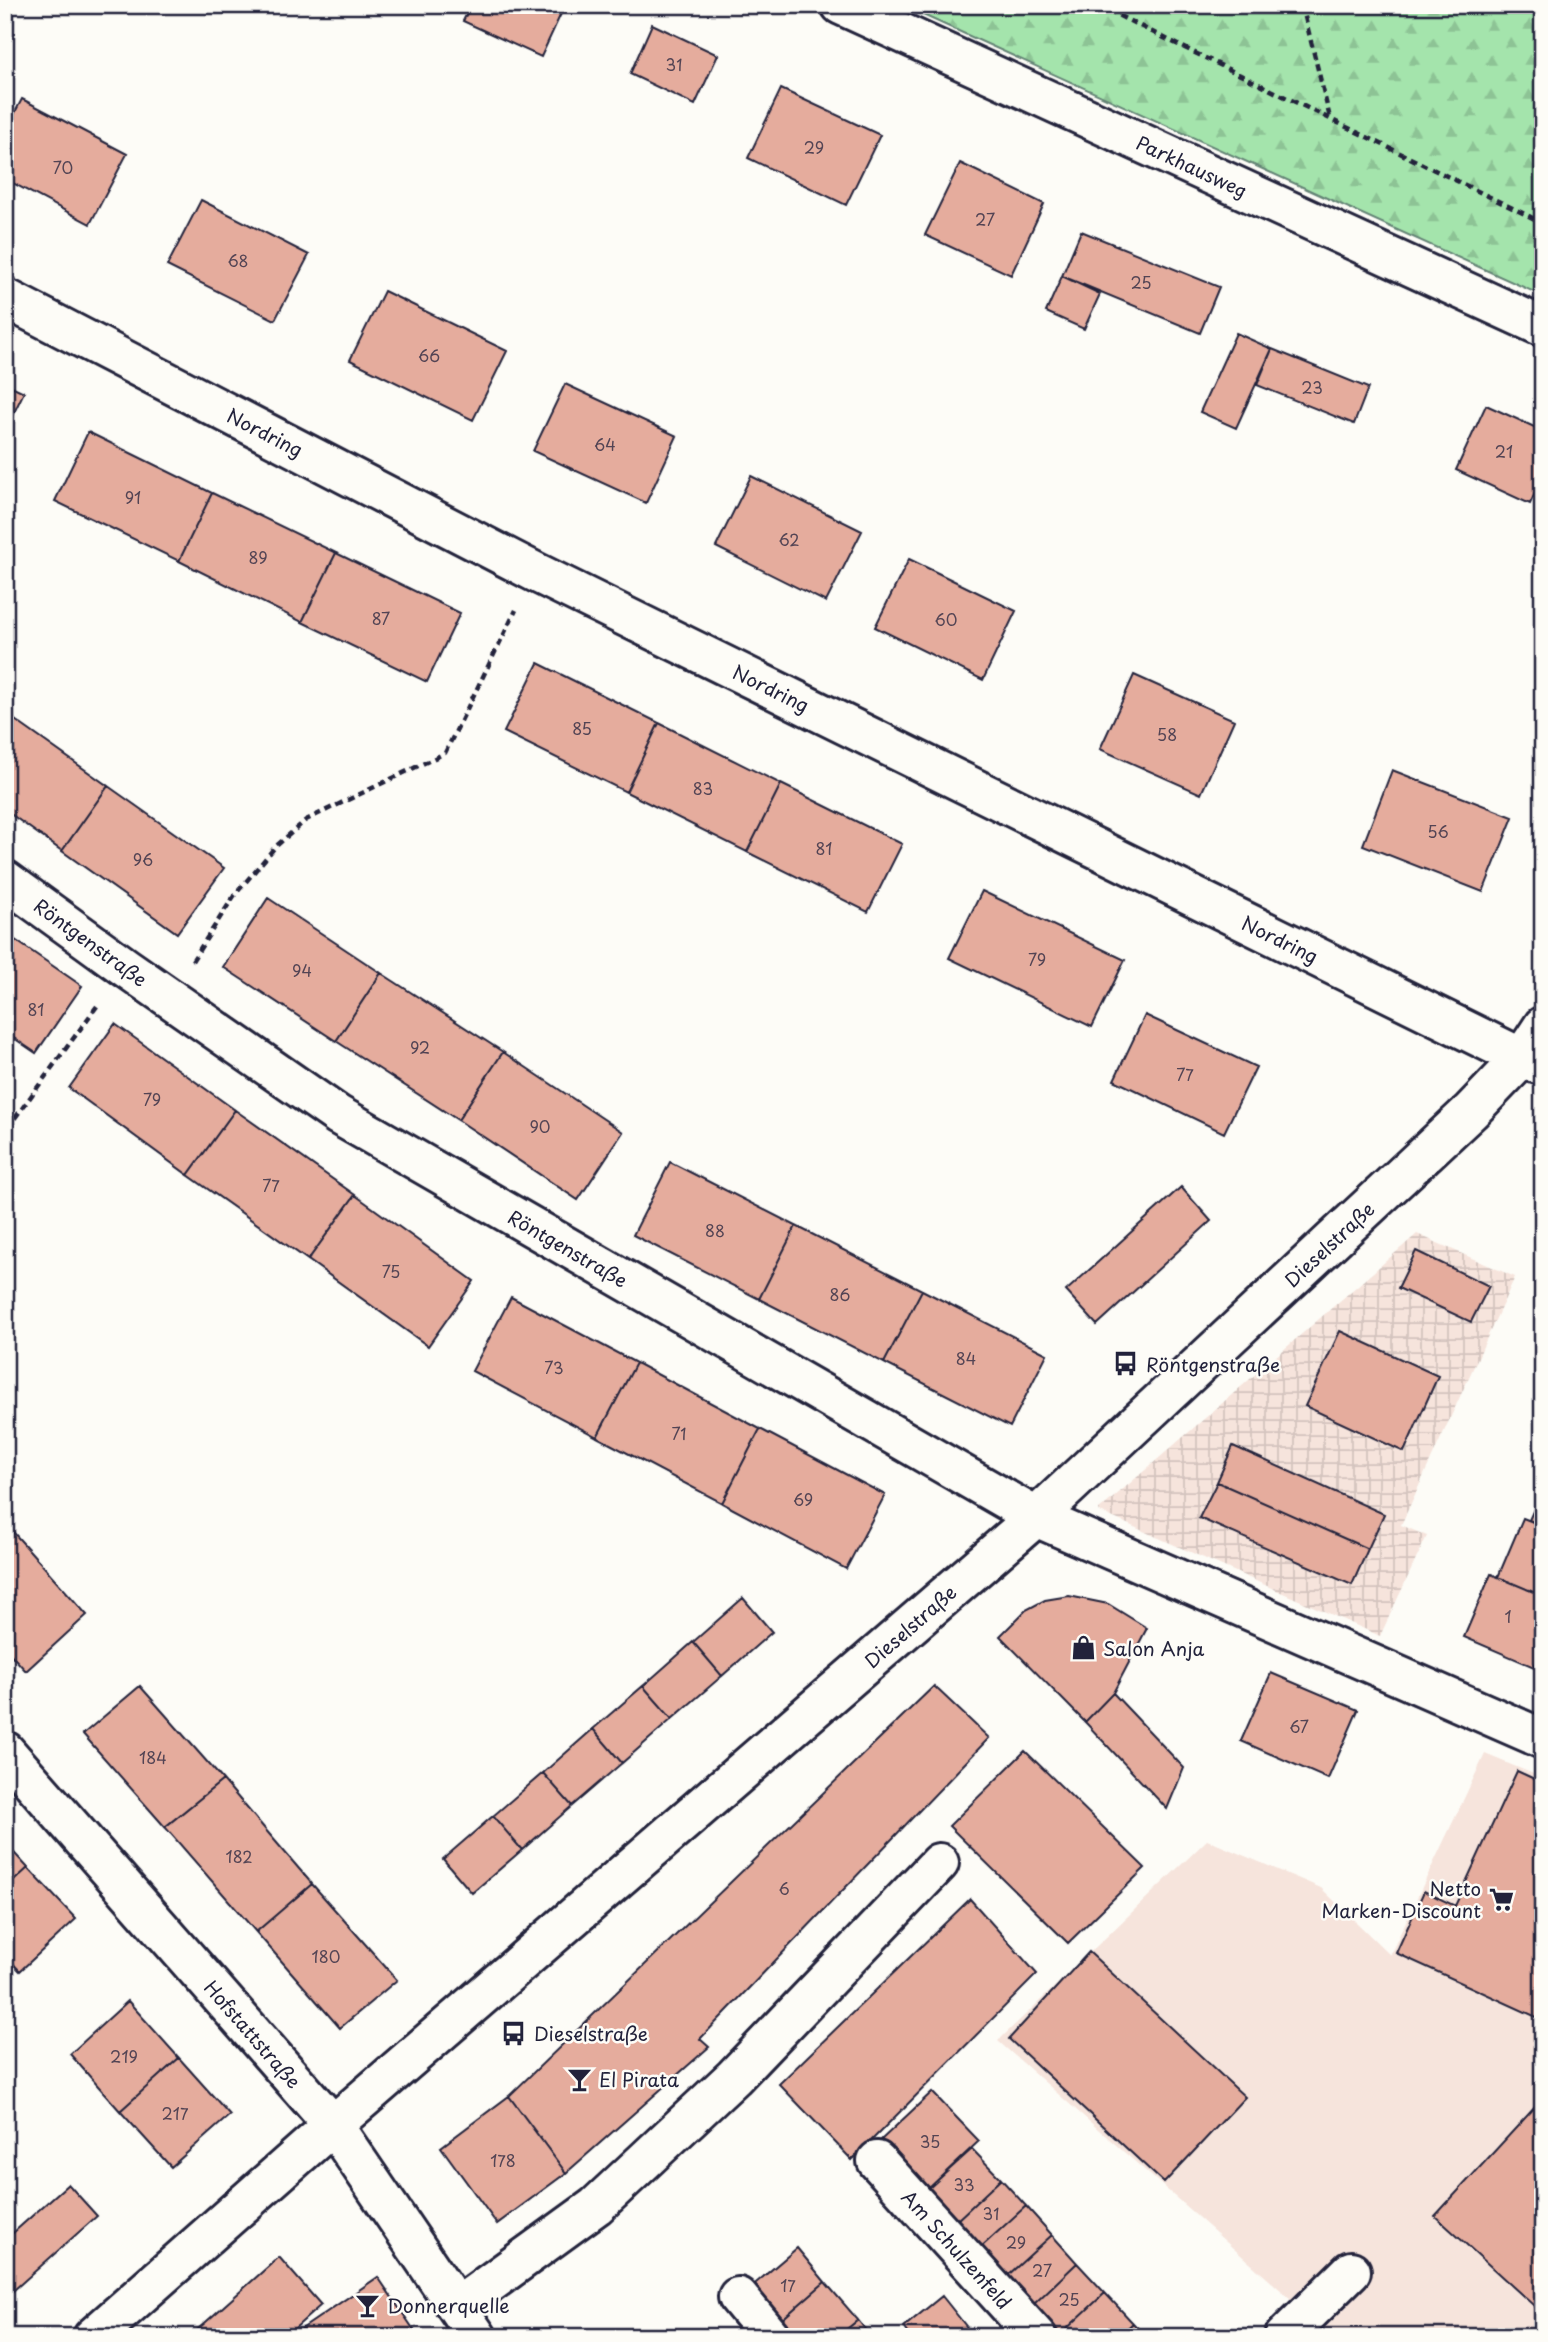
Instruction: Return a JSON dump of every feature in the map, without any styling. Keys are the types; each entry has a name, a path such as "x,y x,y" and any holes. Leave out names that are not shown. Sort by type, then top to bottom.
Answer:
{"street":[{"name":"Parkhausweg","path":"841,5 1543,327"},
{"name":"Nordring","path":"5,298 535,572 1532,1062"},
{"name":"Röntgenstraße","path":"5,880 338,1115 1036,1517 1543,1739"},
{"name":"Dieselstraße","path":"93,2337 333,2125 1036,1517 1471,1111 1532,1062 1543,1026"},
{"name":"Hofstattstraße","path":"5,1751 333,2125 467,2322"},
{"path":"467,2322 734,2077 939,1863"},
{"name":"Am Schulzenfeld","path":"877,2161 1037,2337"},
{"path":"1284,2337 1351,2271"},
{"path":"738,2297 771,2337"}],"path":[{"path":"1097,5 1543,222"},
{"path":"1302,5 1331,119"},
{"path":"169,997 234,896 275,847 306,820 444,753 535,572"},
{"path":"5,1125 15,1118 125,967"}],"shaded area":[{"path":"1417,1234 1515,1277 1401,1525 1427,1536 1380,1636 1098,1511"},
{"path":"1485,1754 1543,1778 1543,2337 1334,2337 998,2041 1207,1840 1321,1888 1390,1955"}],"green space":[{"path":"901,5 1543,5 1543,296"}],"building":[{"path":"471,5 565,5 541,57 463,21"},
{"path":"652,24 718,55 695,105 630,74"},
{"path":"781,89 880,135 846,205 748,158"},
{"path":"22,99 127,154 90,224 5,179 5,131"},
{"path":"960,163 1044,204 1011,275 925,235"},
{"path":"201,200 309,255 275,320 167,266"},
{"path":"1081,231 1219,287 1200,333 1062,276"},
{"path":"1062,276 1100,294 1084,329 1046,312"},
{"path":"384,291 507,351 473,420 350,360"},
{"path":"1236,333 1272,349 1236,428 1200,412"},
{"path":"1272,349 1368,388 1354,424 1257,385"},
{"path":"5,383 24,392 5,431"},
{"path":"565,384 677,436 646,503 533,451"},
{"path":"1486,405 1543,431 1543,476 1530,504 1456,470"},
{"path":"88,432 212,493 179,561 55,501"},
{"path":"751,476 862,531 826,602 716,547"},
{"path":"212,493 336,553 302,622 179,561"},
{"path":"336,553 460,613 427,682 302,622"},
{"path":"909,559 1016,611 983,680 875,627"},
{"path":"538,663 659,723 626,792 504,732"},
{"path":"1134,675 1234,720 1201,794 1100,749"},
{"path":"5,713 108,786 62,851 5,810"},
{"path":"659,723 781,784 747,852 626,792"},
{"path":"1392,770 1513,817 1483,892 1363,845"},
{"path":"781,784 902,844 868,912 747,852"},
{"path":"108,786 224,868 177,933 62,851"},
{"path":"982,891 1125,960 1092,1027 949,958"},
{"path":"268,898 381,973 336,1041 223,967"},
{"path":"5,933 82,986 36,1053 5,1032"},
{"path":"381,973 503,1052 458,1120 336,1041"},
{"path":"1145,1015 1256,1067 1224,1133 1114,1080"},
{"path":"115,1024 235,1110 188,1175 69,1088"},
{"path":"503,1052 623,1132 578,1200 458,1120"},
{"path":"235,1110 355,1195 308,1260 188,1175"},
{"path":"670,1162 796,1226 759,1299 633,1235"},
{"path":"1181,1187 1211,1221 1097,1325 1066,1291"},
{"path":"355,1195 474,1281 428,1346 308,1260"},
{"path":"796,1226 922,1290 884,1363 759,1299"},
{"path":"1416,1251 1489,1286 1471,1322 1398,1288"},
{"path":"922,1290 1047,1354 1010,1427 884,1363"},
{"path":"511,1297 636,1363 597,1437 472,1371"},
{"path":"1340,1331 1438,1376 1404,1452 1305,1406"},
{"path":"636,1363 760,1429 722,1503 597,1437"},
{"path":"760,1429 885,1495 846,1569 722,1503"},
{"path":"1233,1446 1384,1514 1368,1549 1217,1482"},
{"path":"1217,1482 1368,1549 1352,1585 1199,1518"},
{"path":"1543,1489 1543,1526 1529,1520"},
{"path":"1523,1518 1543,1526 1543,1596 1498,1577"},
{"path":"5,1523 87,1615 26,1671 5,1648"},
{"path":"1491,1574 1543,1596 1543,1646 1534,1667 1464,1637"},
{"path":"1069,1596 1108,1604 1147,1628 1113,1693 1085,1722 1000,1636 1026,1610 1045,1600"},
{"path":"743,1598 772,1632 722,1676 693,1642"},
{"path":"693,1642 722,1676 672,1719 643,1686"},
{"path":"1271,1673 1358,1710 1328,1779 1241,1741"},
{"path":"140,1686 223,1780 165,1827 83,1734"},
{"path":"643,1686 672,1719 622,1763 593,1729"},
{"path":"934,1686 989,1738 700,2039 709,2047 566,2173 509,2096"},
{"path":"1113,1693 1184,1768 1167,1809 1085,1722"},
{"path":"593,1729 622,1763 572,1806 543,1773"},
{"path":"1025,1751 1145,1868 1068,1943 949,1826"},
{"name":"Netto Marken-Discount","path":"1517,1771 1543,1783 1543,2020 1396,1953 1424,1891 1455,1906"},
{"path":"543,1773 572,1806 522,1850 493,1816"},
{"path":"223,1780 312,1884 256,1932 165,1827"},
{"path":"493,1816 522,1850 472,1893 443,1859"},
{"path":"5,1843 28,1868 5,1889"},
{"path":"28,1868 76,1919 20,1971 5,1955 5,1889"},
{"path":"312,1884 397,1980 340,2028 256,1932"},
{"path":"970,1899 1037,1974 852,2160 779,2084"},
{"path":"1089,1952 1245,2097 1164,2183 1009,2039"},
{"path":"128,2001 179,2058 120,2111 70,2054"},
{"path":"179,2058 230,2115 171,2167 120,2111"},
{"path":"932,2092 979,2141 928,2189 881,2140"},
{"path":"509,2096 566,2173 497,2224 441,2147"},
{"path":"1537,2105 1543,2110 1543,2314 1435,2216"},
{"path":"972,2149 1001,2179 956,2221 928,2189"},
{"path":"1001,2179 1026,2206 980,2248 956,2221"},
{"path":"68,2184 97,2216 5,2298 5,2240"},
{"path":"1026,2206 1052,2235 1007,2276 980,2248"},
{"path":"1052,2235 1077,2263 1033,2305 1007,2276"},
{"path":"797,2248 825,2282 779,2322 750,2288"},
{"path":"279,2257 321,2305 285,2337 189,2337"},
{"path":"1077,2263 1105,2293 1061,2334 1033,2305"},
{"name":"Donnerquelle","path":"378,2277 416,2333 411,2337 290,2337"},
{"path":"825,2282 858,2320 837,2337 790,2337 779,2322"},
{"path":"1105,2293 1133,2323 1118,2337 1064,2337 1061,2334"},
{"path":"942,2296 973,2335 911,2337 904,2327"},
{"path":"858,2320 871,2337 837,2337"},
{"path":"1133,2323 1146,2337 1118,2337"}],"place":[{"name":"Röntgenstraße","path":"1126,1364"},
{"name":"Salon Anja","path":"1083,1648"},
{"name":"Netto Marken-Discount","path":"1501,1899"},
{"name":"Dieselstraße","path":"514,2033"},
{"name":"El Pirata","path":"579,2079"},
{"name":"Donnerquelle","path":"367,2305"}]}
